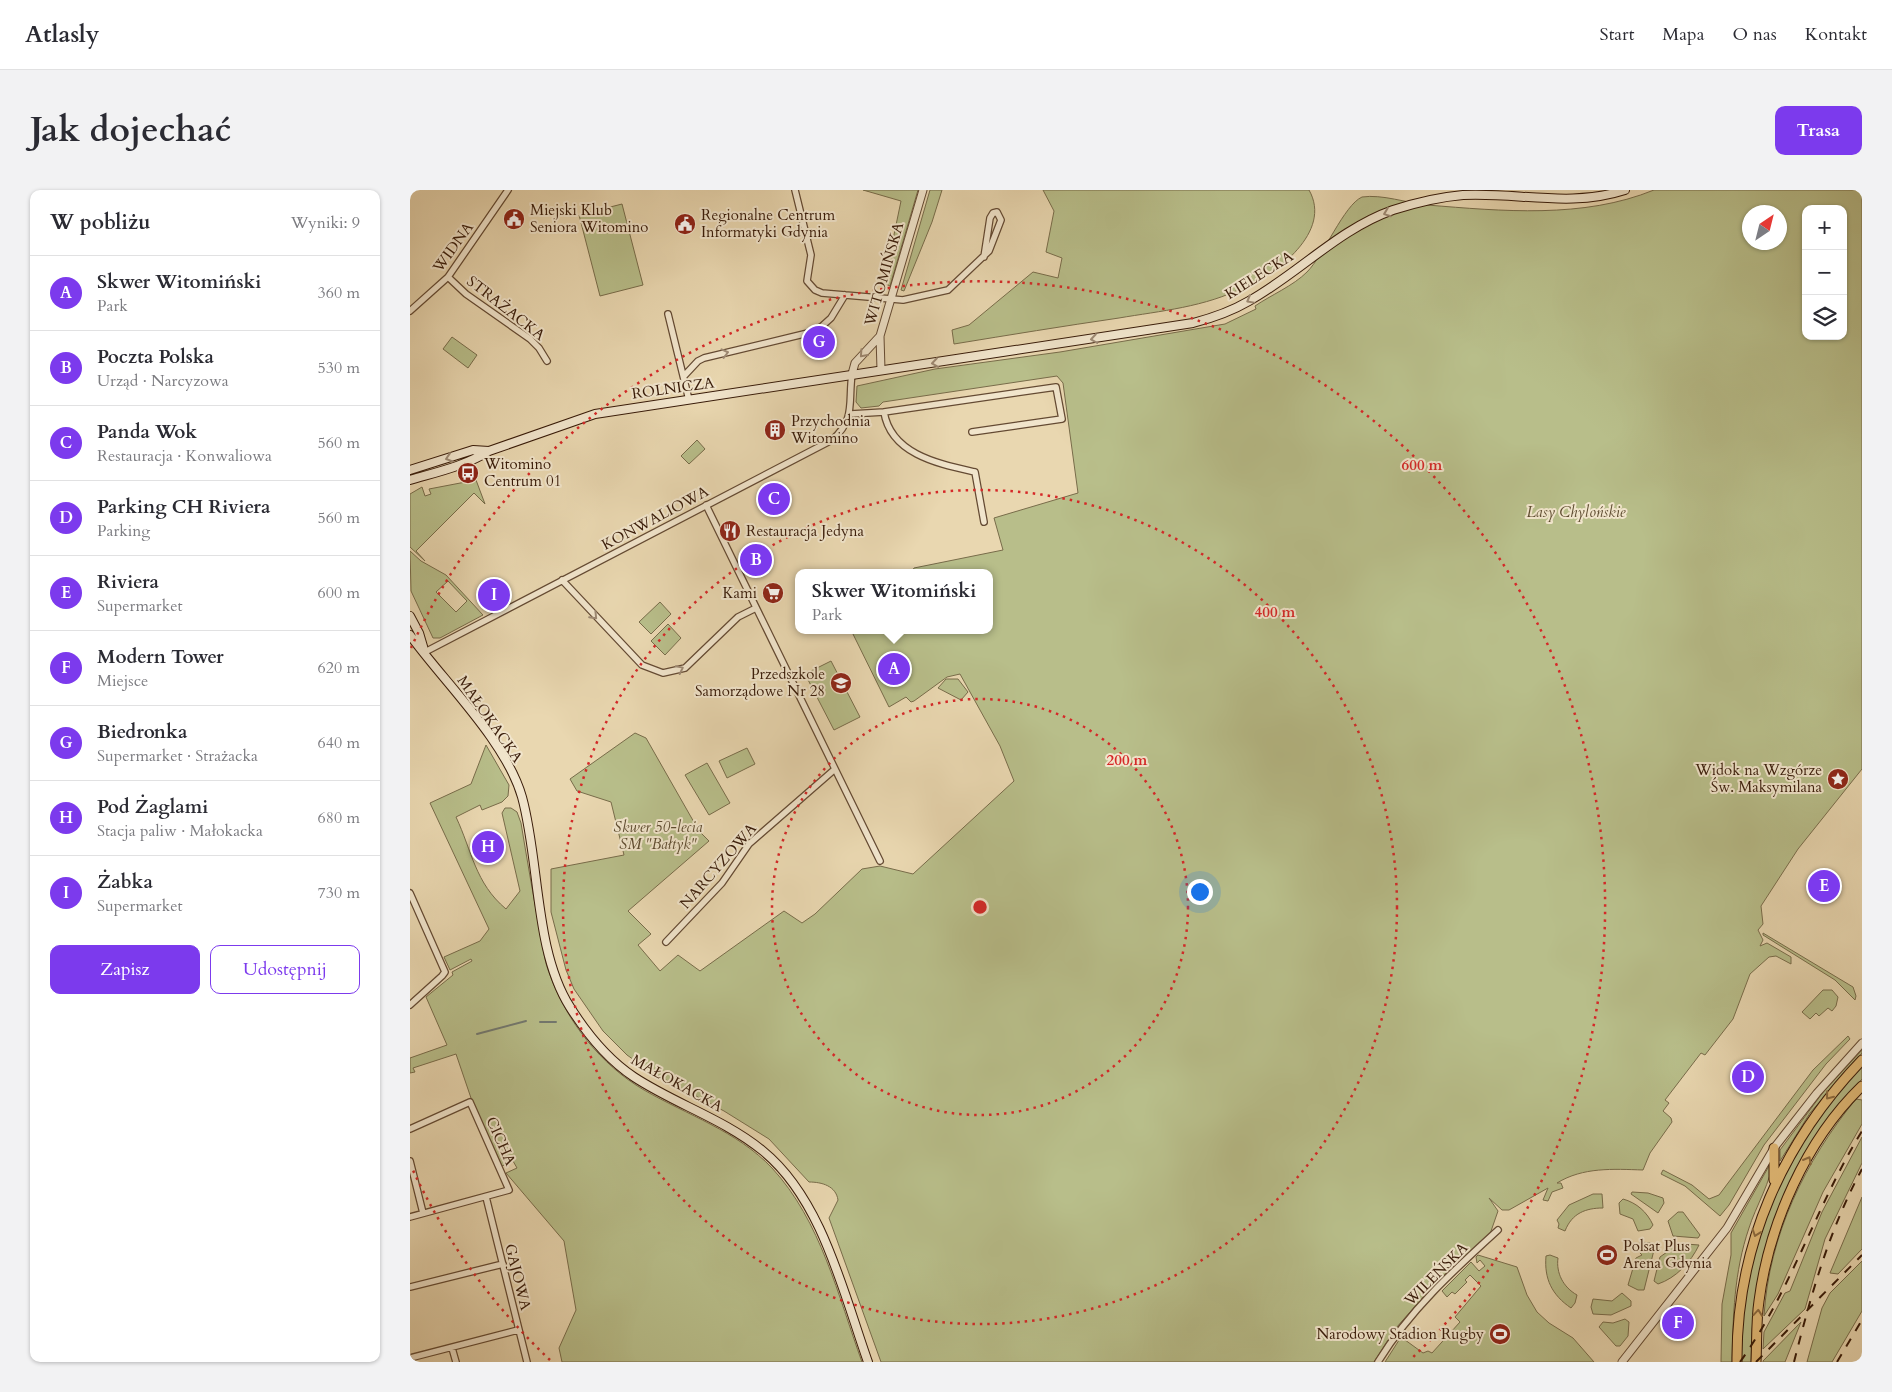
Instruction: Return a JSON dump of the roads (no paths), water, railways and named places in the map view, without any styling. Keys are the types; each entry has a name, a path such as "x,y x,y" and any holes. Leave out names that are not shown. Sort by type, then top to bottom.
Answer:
{"main road":[{"name":"KIELECKA","path":"866,372 1141,332 1206,319 1256,297 1357,227 1379,216 1422,202 1464,195 1574,200 1624,190"},
{"name":"ROLNICZA","path":"410,480 477,458 489,451 582,417 866,372"},
{"name":"ROLNICZA","path":"410,470 473,450 489,451"},
{"name":"MAŁOKACKA","path":"410,616 419,633 425,652"},
{"name":"MAŁOKACKA","path":"410,635 425,652 497,748 517,783 526,814 551,960 570,1007 602,1050 620,1066 640,1080 744,1137 763,1151 789,1178 815,1218 868,1362"},
{"path":"1737,1362 1739,1314 1743,1282 1752,1245 1773,1187 1808,1126 1837,1087 1862,1060"},
{"path":"1756,1362 1759,1299 1765,1270 1783,1211 1814,1149 1836,1116 1862,1086"},
{"path":"1773,1187 1776,1167 1774,1148"}],"street":[{"name":"WIDNA","path":"410,311 448,277 508,190"},
{"path":"795,190 811,255 807,280 815,290 845,295 903,300 948,290 984,256 993,245 1001,220 997,212 993,213 990,218 984,256"},
{"name":"WITOMIŃSKA","path":"881,370 880,336 922,190"},
{"name":"STRAŻACKA","path":"448,277 466,294 530,339 539,348 547,361"},
{"path":"684,376 698,361 704,358 808,333 821,327 835,312 845,295"},
{"path":"668,314 689,400"},
{"name":"WITOMIŃSKA","path":"852,374 855,363 880,336"},
{"path":"852,374 851,414 884,412 1056,387 1062,419 972,432"},
{"path":"884,412 887,426 911,452 933,462 975,472 984,522"},
{"name":"KONWALIOWA","path":"425,652 832,440 841,432 851,414"},
{"path":"706,505 880,861"},
{"path":"562,580 566,587 642,665 664,673 685,668 738,618 756,608"},
{"name":"NARCYZOWA","path":"666,942 722,883 749,844 835,768"},
{"path":"410,893 445,972 410,1005"},
{"path":"1622,1362 1727,1228 1774,1148 1817,1093 1862,1043"},
{"name":"CICHA","path":"410,1129 470,1102 509,1190 486,1197"},
{"path":"410,1161 423,1213"},
{"path":"410,1216 486,1197"},
{"name":"GAJOWA","path":"486,1197 527,1362"},
{"name":"WILEŃSKA","path":"1378,1362 1406,1322 1455,1269 1498,1230"},
{"path":"410,1287 503,1264"},
{"path":"410,1358 518,1330"},
{"path":"452,1348 456,1362"}],"waterway":[{"path":"477,1034 526,1021"},
{"path":"540,1022 556,1022"}],"railway":[{"path":"1740,1362 1774,1306 1831,1189 1862,1131"},
{"path":"1794,1362 1814,1288 1830,1239 1862,1169"},
{"path":"1756,1362 1862,1255"},
{"path":"1837,1362 1862,1320"}],"place":[{"name":"Miejski Klub Seniora Witomino","path":"514,219"},
{"name":"Regionalne Centrum Informatyki Gdynia","path":"685,224"},
{"name":"Biedronka","path":"819,342"},
{"name":"Przychodnia Witomino","path":"775,430"},
{"name":"Witomino Centrum 01","path":"468,473"},
{"name":"Panda Wok","path":"774,499"},
{"name":"Restauracja Jedyna","path":"730,531"},
{"name":"Poczta Polska","path":"756,560"},
{"name":"Kami","path":"773,593"},
{"name":"Żabka","path":"494,595"},
{"name":"Skwer Witomiński","path":"894,669"},
{"name":"Przedszkole Samorządowe Nr 28","path":"841,683"},
{"name":"Widok na Wzgórze Św. Maksymilana","path":"1838,779"},
{"name":"Pod Żaglami","path":"488,847"},
{"name":"Riviera","path":"1824,886"},
{"name":"Parking CH Riviera","path":"1748,1077"},
{"name":"Polsat Plus Arena Gdynia","path":"1607,1255"},
{"name":"Modern Tower","path":"1678,1323"},
{"name":"Narodowy Stadion Rugby","path":"1500,1334"}],"park label":[{"name":"Lasy Chylońskie","path":"1576,512"},
{"name":"Skwer 50-lecia SM \"Bałtyk\"","path":"658,836"}]}
